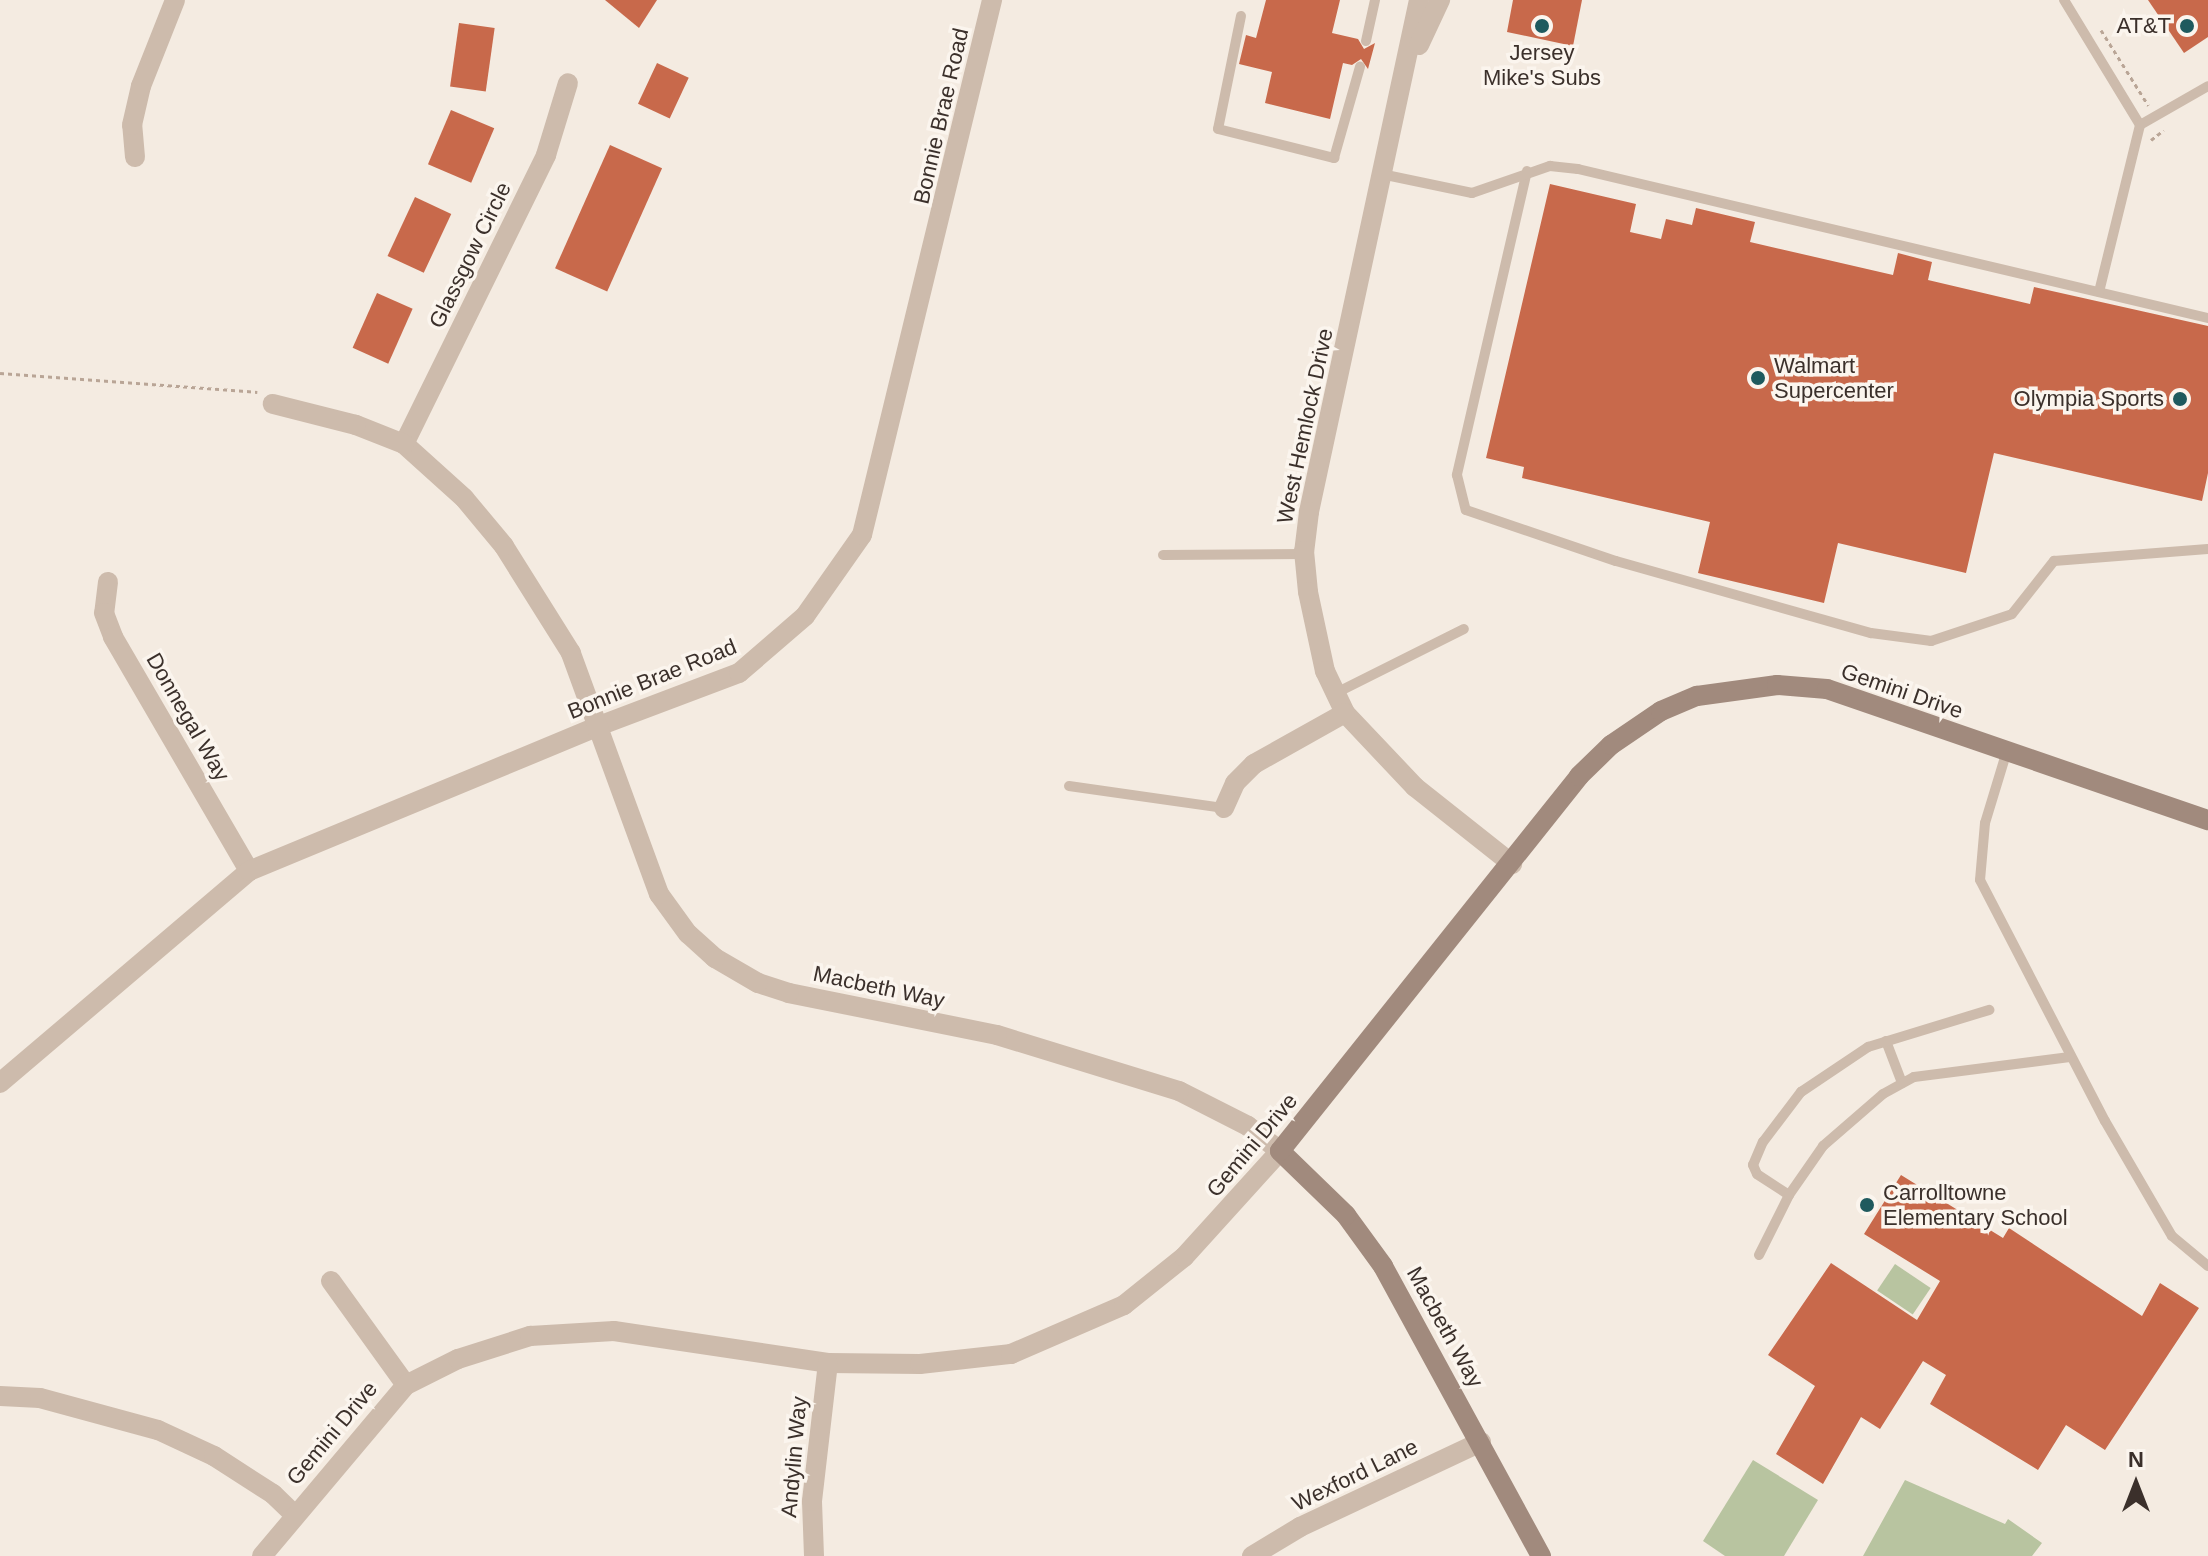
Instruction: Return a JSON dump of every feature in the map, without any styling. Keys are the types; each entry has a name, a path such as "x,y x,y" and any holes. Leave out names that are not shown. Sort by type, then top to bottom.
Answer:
{"street":[{"path":"135,157 132,125 141,86 175,0"},
{"name":"Bonnie Brae Road","path":"0,1083 249,871 753,664 805,616 862,535 992,0"},
{"name":"West Hemlock Drive","path":"1419,0 1409,67 1323,444 1304,554 1316,633 1334,694 1345,713 1415,787 1512,864"},
{"name":"West Hemlock Drive","path":"1409,67 1440,0"},
{"name":"Glassgow Circle","path":"404,444 546,155 568,83"},
{"name":"Macbeth Way","path":"273,404 356,425 404,444 464,498 537,590 571,653 659,894 688,934 715,958 758,983 789,993 997,1035 1179,1091 1248,1126 1280,1151 1337,1205 1383,1266 1541,1556"},
{"name":"Donnegal Way","path":"108,582 104,613 113,637 249,871"},
{"name":"Gemini Drive","path":"262,1556 406,1385 458,1359 530,1336 614,1331 828,1363 920,1364 1011,1354 1124,1305 1184,1257 1280,1151 1512,864 1579,776 1611,745 1661,711 1697,696 1777,685 1827,689 2006,754 2208,820"},
{"path":"1224,808 1235,783 1254,764 1345,713"},
{"path":"331,1281 406,1385"},
{"name":"Andylin Way","path":"814,1556 812,1501 828,1363"},
{"path":"0,1396 40,1398 158,1430 214,1456 273,1494 295,1515"},
{"name":"Wexford Lane","path":"1252,1556 1300,1527 1481,1442"}],"lane":[{"path":"1366,41 1375,0"},
{"path":"2064,0 2140,125 2099,292"},
{"path":"1241,16 1218,129 1334,158 1360,67"},
{"path":"2140,125 2208,86"},
{"path":"1386,175 1472,193 1492,189 1527,171 1550,166 1578,169 2208,318"},
{"path":"1527,171 1457,475 1466,510 1616,561 1841,625 1931,641 2012,614 2054,561 2208,549"},
{"path":"1163,555 1304,554"},
{"path":"1334,694 1464,629"},
{"path":"2006,754 1985,823 1980,880 2070,1057 2172,1236 2208,1266"},
{"path":"1069,786 1224,808"},
{"path":"1789,1195 1757,1174 1753,1165 1763,1142 1801,1092 1832,1068 1886,1041 1989,1010"},
{"path":"1886,1041 1902,1083"},
{"path":"1759,1255 1789,1195 1823,1146 1861,1109 1914,1077 2070,1057"}],"path":[{"path":"2097,24 2164,130"},
{"path":"2145,146 2175,123"},
{"path":"0,373 226,387 262,393 273,404"}],"green space":[{"path":"1895,1264 1931,1288 1913,1315 1877,1291"},
{"path":"1753,1460 1818,1500 1784,1556 1725,1556 1703,1541"},
{"path":"1905,1480 2005,1524 2008,1519 2042,1543 2032,1556 1863,1556"}],"building":[{"path":"605,0 657,0 639,28"},
{"path":"1266,0 1340,0 1332,33 1358,39 1364,49 1375,43 1368,69 1361,59 1352,65 1343,63 1330,119 1265,103 1272,72 1239,64 1246,35 1256,38"},
{"name":"Jersey Mike's Subs","path":"1513,0 1582,0 1573,46 1507,32"},
{"name":"AT&T","path":"2148,0 2208,0 2208,37 2184,53"},
{"path":"459,23 495,28 486,91 450,86"},
{"path":"657,63 689,78 670,119 638,104"},
{"path":"451,110 494,128 471,183 428,164"},
{"path":"610,145 662,168 607,292 555,268"},
{"name":"Walmart Supercenter","path":"1550,184 1636,204 1630,232 1661,239 1666,219 1692,225 1696,208 1755,222 1750,242 1893,275 1898,253 1932,262 1928,280 2030,304 2034,287 2208,326 2208,473 2202,501 1994,453 1966,573 1838,543 1824,603 1698,573 1710,522 1522,478 1524,467 1486,458"},
{"path":"415,197 451,214 424,273 388,256"},
{"path":"377,293 413,309 388,364 353,348"},
{"name":"Carrolltowne Elementary School","path":"1901,1175 2003,1238 2009,1228 2142,1316 2160,1283 2199,1308 2105,1450 2066,1425 2038,1470 1930,1404 1946,1375 1923,1361 1880,1429 1861,1417 1823,1484 1776,1454 1815,1386 1768,1355 1831,1263 1917,1320 1940,1281 1864,1234"}],"place":[{"name":"Jersey Mike's Subs","path":"1542,26"},
{"name":"AT&T","path":"2187,26"},
{"name":"Walmart Supercenter","path":"1758,378"},
{"name":"Olympia Sports","path":"2180,399"},
{"name":"Carrolltowne Elementary School","path":"1867,1205"}]}
